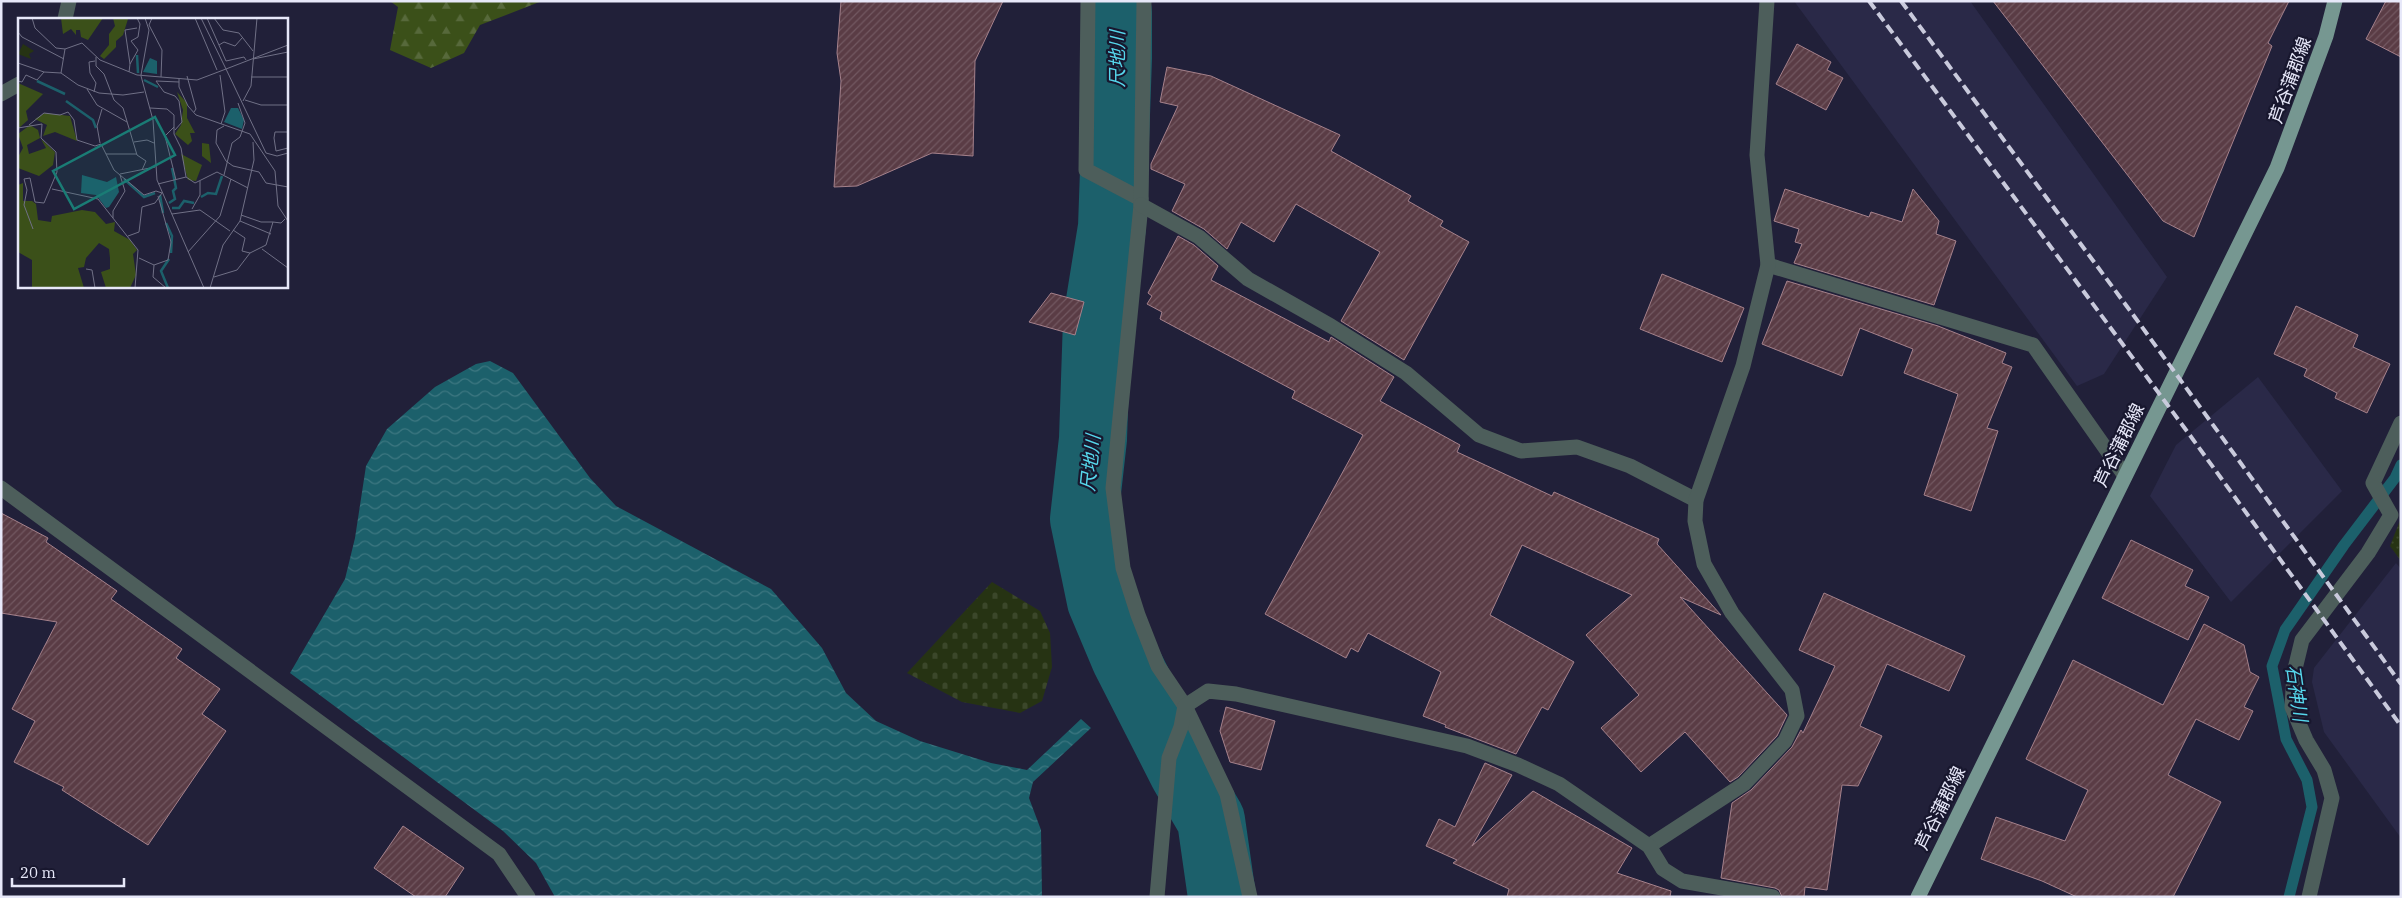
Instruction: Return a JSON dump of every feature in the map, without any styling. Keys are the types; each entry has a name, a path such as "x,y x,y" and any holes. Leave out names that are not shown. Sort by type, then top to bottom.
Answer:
{"main road":[{"name":"芦谷蒲郡線","path":"1918,897 2277,168 2326,36 2335,1"}],"street":[{"path":"65,18 69,1"},
{"path":"1088,1 1086,170 1199,237 1248,279 1331,326 1406,373 1479,435 1521,451 1577,447 1630,466 1696,500"},
{"path":"1144,1 1137,199 1113,488 1123,568 1138,616 1158,666 1185,706 1227,794 1250,897"},
{"path":"1648,846 1744,784 1785,741 1797,716 1792,690 1732,613 1704,564 1695,521 1696,500 1743,366 1768,265 1757,155 1767,1"},
{"path":"1,94 18,85"},
{"path":"1768,265 2033,345 2125,476"},
{"path":"2309,897 2332,798 2324,770 2306,740 2292,707 2294,673 2302,640 2368,553 2391,515 2373,483 2401,424"},
{"path":"1,488 499,854 528,897"},
{"path":"1156,897 1169,758 1182,727 1185,706 1208,691 1236,694 1467,746 1518,764 1558,784 1648,846 1663,869 1682,881 1773,897"}],"shaded area":[{"path":"1794,1 1970,1 2167,277 2104,374 2077,386"},
{"path":"2258,377 2342,491 2231,602 2150,496 2176,445"},
{"path":"2396,563 2401,569 2401,838 2324,732 2312,682 2314,668"}],"green space":[{"path":"390,1 542,1 480,25 464,53 431,68 390,50 398,7"},
{"path":"2401,518 2401,561 2390,546"},
{"path":"992,582 1040,611 1050,633 1052,667 1042,701 1020,713 962,702 907,673"}],"water":[{"path":"490,361 513,373 590,478 616,506 771,589 822,648 846,693 876,721 920,741 991,763 1027,770 1081,719 1091,728 1033,782 1029,798 1041,830 1042,897 555,897 536,863 503,831 290,673 345,579 355,538 366,466 387,429 435,387 476,364"}],"building":[{"path":"841,1 1003,1 975,61 973,156 932,153 857,186 834,187 841,81 837,53"},
{"path":"1993,1 2289,1 2268,43 2272,46 2194,237 2163,221"},
{"path":"2386,1 2401,1 2401,57 2366,39"},
{"path":"1797,44 1831,62 1827,70 1843,78 1826,110 1776,84"},
{"path":"1167,67 1211,76 1340,135 1331,151 1411,196 1408,201 1443,221 1440,226 1469,242 1404,360 1341,321 1380,252 1296,204 1274,242 1241,222 1227,249 1204,229 1172,211 1185,184 1151,169 1151,164 1178,106 1160,102"},
{"path":"1785,189 1869,217 1871,212 1902,222 1913,189 1939,221 1936,234 1956,241 1934,305 1794,263 1802,244 1795,242 1799,229 1774,221"},
{"path":"1178,236 1194,245 1218,266 1211,280 1329,342 1331,337 1394,377 1380,401 1460,445 1457,452 1552,496 1554,492 1659,539 1657,544 1721,615 1680,597 1787,715 1777,736 1738,777 1730,782 1685,732 1641,772 1601,728 1639,695 1586,635 1632,595 1522,545 1490,615 1574,662 1548,710 1542,707 1516,754 1445,727 1446,725 1423,716 1441,672 1368,633 1358,652 1351,648 1346,658 1265,614 1363,435 1292,398 1295,391 1160,319 1162,312 1147,304 1152,296 1148,293"},
{"path":"1662,274 1744,308 1722,362 1640,329"},
{"path":"1787,281 1938,326 2006,353 2002,363 2012,367 1987,428 1998,431 1971,511 1924,495 1958,394 1904,373 1913,349 1860,328 1842,376 1762,344"},
{"path":"1051,293 1084,302 1075,335 1029,322"},
{"path":"2296,306 2358,335 2353,347 2390,364 2367,413 2335,398 2337,393 2304,376 2307,369 2274,354"},
{"path":"1,513 48,538 46,542 117,591 111,599 182,649 176,658 220,689 202,714 226,731 148,845 62,790 64,787 14,762 35,721 12,709 57,622 1,613"},
{"path":"2131,540 2193,570 2185,586 2209,597 2188,640 2102,598"},
{"path":"1824,593 1965,656 1949,691 1887,664 1860,726 1882,736 1858,786 1842,785 1827,890 1805,887 1804,897 1782,897 1779,890 1775,888 1721,878 1732,803 1751,790 1792,747 1801,730 1803,733 1835,666 1799,650"},
{"path":"2204,624 2244,645 2250,672 2259,677 2244,707 2253,711 2239,740 2196,719 2168,775 2221,802 2173,897 2077,897 2042,881 1981,859 1996,817 2065,841 2088,790 2026,759 2073,660 2163,705"},
{"path":"1226,707 1275,721 1261,770 1230,762 1220,731"},
{"path":"1485,763 1512,775 1472,846 1533,791 1632,848 1617,873 1671,891 1670,897 1507,897 1509,889 1453,863 1457,860 1426,846 1439,819 1455,827"},
{"path":"403,826 464,868 445,897 416,897 374,868"}],"waterway":[{"name":"尺地川","path":"1115,1 1118,12 1118,58 1112,227 1097,320 1093,439 1084,519 1101,601 1125,658 1183,772 1211,820 1222,897"},
{"name":"石神川","path":"2289,897 2312,807 2307,780 2286,739 2272,666 2285,630 2344,545 2395,478 2401,465"}],"railway":[{"path":"1869,1 2189,434 2401,726"},
{"path":"1901,1 2134,316 2401,684"}]}
